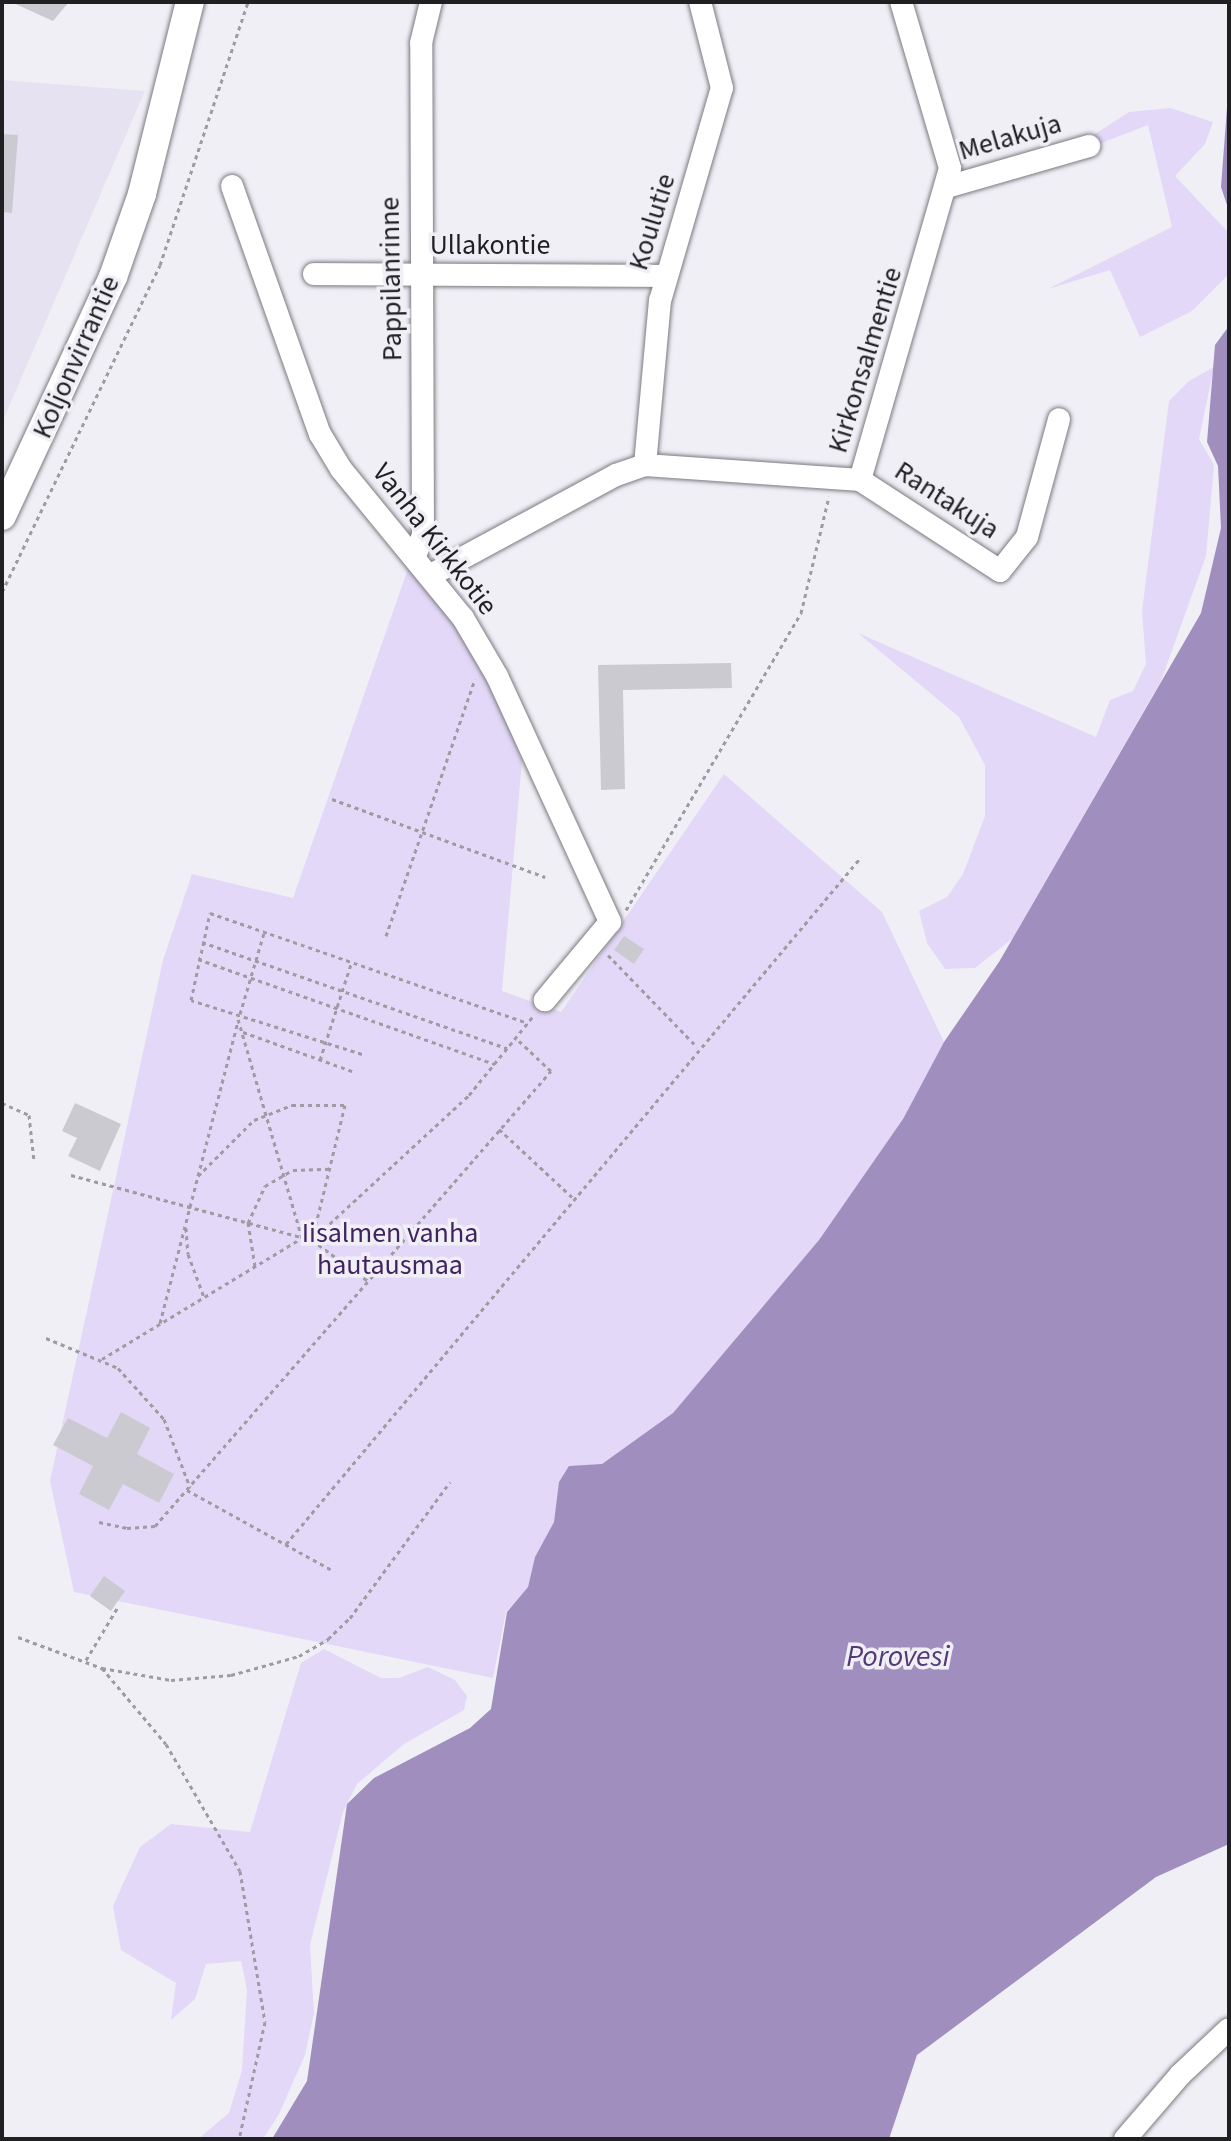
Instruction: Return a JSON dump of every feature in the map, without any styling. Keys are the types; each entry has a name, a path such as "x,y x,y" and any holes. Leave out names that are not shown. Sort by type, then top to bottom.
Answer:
{"main road":[{"name":"Koljonvirrantie","path":"142,194 190,2"},
{"name":"Koljonvirrantie","path":"2,516 70,379 185,90 210,2"}],"street":[{"name":"Pappilanrinne","path":"415,556 423,535 421,43 431,2"},
{"name":"Koulutie","path":"645,465 656,325 666,276 722,88 700,2"},
{"name":"Kirkonsalmentie","path":"431,575 616,475 645,465 860,480 947,187 947,145 901,2"},
{"name":"Melakuja","path":"947,187 1089,146"},
{"name":"Vanha Kirkkotie","path":"232,186 320,434 341,469 431,575 497,676 610,922"},
{"name":"Ullakontie","path":"314,274 666,276"},
{"name":"Rantakuja","path":"860,480 1000,571 1027,537 1059,419"},
{"path":"545,1000 610,922"},
{"path":"1125,2139 1180,2075 1229,2029"}],"path":[{"path":"2,592 160,265 248,2"},
{"path":"610,922 623,915 801,613 833,477"},
{"path":"386,936 478,672"},
{"path":"332,799 545,877"},
{"path":"286,1544 697,1047 861,857"},
{"path":"362,1054 191,1000 210,913 528,1023"},
{"path":"160,1323 264,932"},
{"path":"594,941 697,1047"},
{"path":"202,942 507,1048"},
{"path":"198,959 495,1064"},
{"path":"320,1060 352,963"},
{"path":"312,1240 469,1095 545,1000"},
{"path":"239,1017 302,1238"},
{"path":"242,1032 352,1071"},
{"path":"99,1522 127,1528 155,1526 551,1071 516,1038"},
{"path":"2,1103 29,1115 34,1161"},
{"path":"197,1178 236,1133 266,1114 311,1103 345,1105 312,1240"},
{"path":"499,1129 572,1197"},
{"path":"255,1266 248,1223 265,1186 284,1173 330,1169"},
{"path":"71,1175 312,1240 368,1281"},
{"path":"186,1221 188,1254 204,1297"},
{"path":"102,1359 302,1238"},
{"path":"46,1338 118,1368 164,1419 188,1488 334,1571"},
{"path":"18,1637 102,1668 197,1680 299,1656 328,1639 350,1618 450,1482"},
{"path":"85,1662 119,1605"},
{"path":"102,1668 166,1744 240,1871 265,2022 239,2139"}],"shaded area":[{"path":"2,80 145,91 2,423"}],"green space":[{"path":"1170,108 1213,122 1205,144 1175,176 1229,233 1229,274 1192,311 1140,337 1110,270 1048,289 1172,227 1148,125 1099,144 1092,136 1129,112"},
{"path":"1214,367 1199,439 1214,465 1206,556 1161,681 1013,938 975,968 945,969 927,943 919,911 947,897 963,874 985,816 985,765 959,717 858,633 1096,737 1110,700 1133,691 1146,664 1142,611 1169,401 1189,381"},
{"name":"Iisalmen vanha hautausmaa","path":"410,563 487,669 522,761 502,991 561,1012 724,774 882,912 944,1042 903,1119 819,1240 673,1413 602,1464 560,1482 554,1522 535,1557 528,1587 506,1612 493,1678 74,1592 50,1481 163,960 192,874 293,898"},
{"path":"324,1649 381,1678 399,1678 428,1667 455,1680 467,1696 464,1710 404,1744 357,1784 343,1812 310,1945 314,2013 305,2055 279,2114 263,2139 198,2139 229,2113 242,2070 247,1990 241,1961 206,1964 195,1999 171,2020 176,1983 121,1950 113,1906 140,1847 171,1824 250,1832 301,1663"}],"water":[{"path":"1229,81 1229,211 1221,187"},
{"name":"Porovesi","path":"1229,326 1229,1844 1156,1877 917,2055 889,2139 272,2139 307,2081 347,1804 374,1778 470,1728 491,1709 507,1612 528,1587 535,1557 554,1522 559,1482 569,1466 602,1464 673,1413 819,1240 903,1119 944,1042 999,962 1201,613 1221,528 1218,466 1207,442 1215,345"}],"building":[{"path":"11,2 69,2 53,21"},
{"path":"2,134 18,135 12,213 2,212"},
{"path":"731,663 732,688 623,690 625,789 601,790 598,665"},
{"path":"624,936 644,949 634,964 614,950"},
{"path":"75,1103 121,1124 100,1171 68,1156 77,1138 62,1131"},
{"path":"121,1412 150,1428 137,1454 174,1474 159,1503 123,1484 109,1510 79,1494 93,1466 53,1445 68,1418 107,1438"},
{"path":"104,1576 125,1591 111,1611 90,1596"}]}
